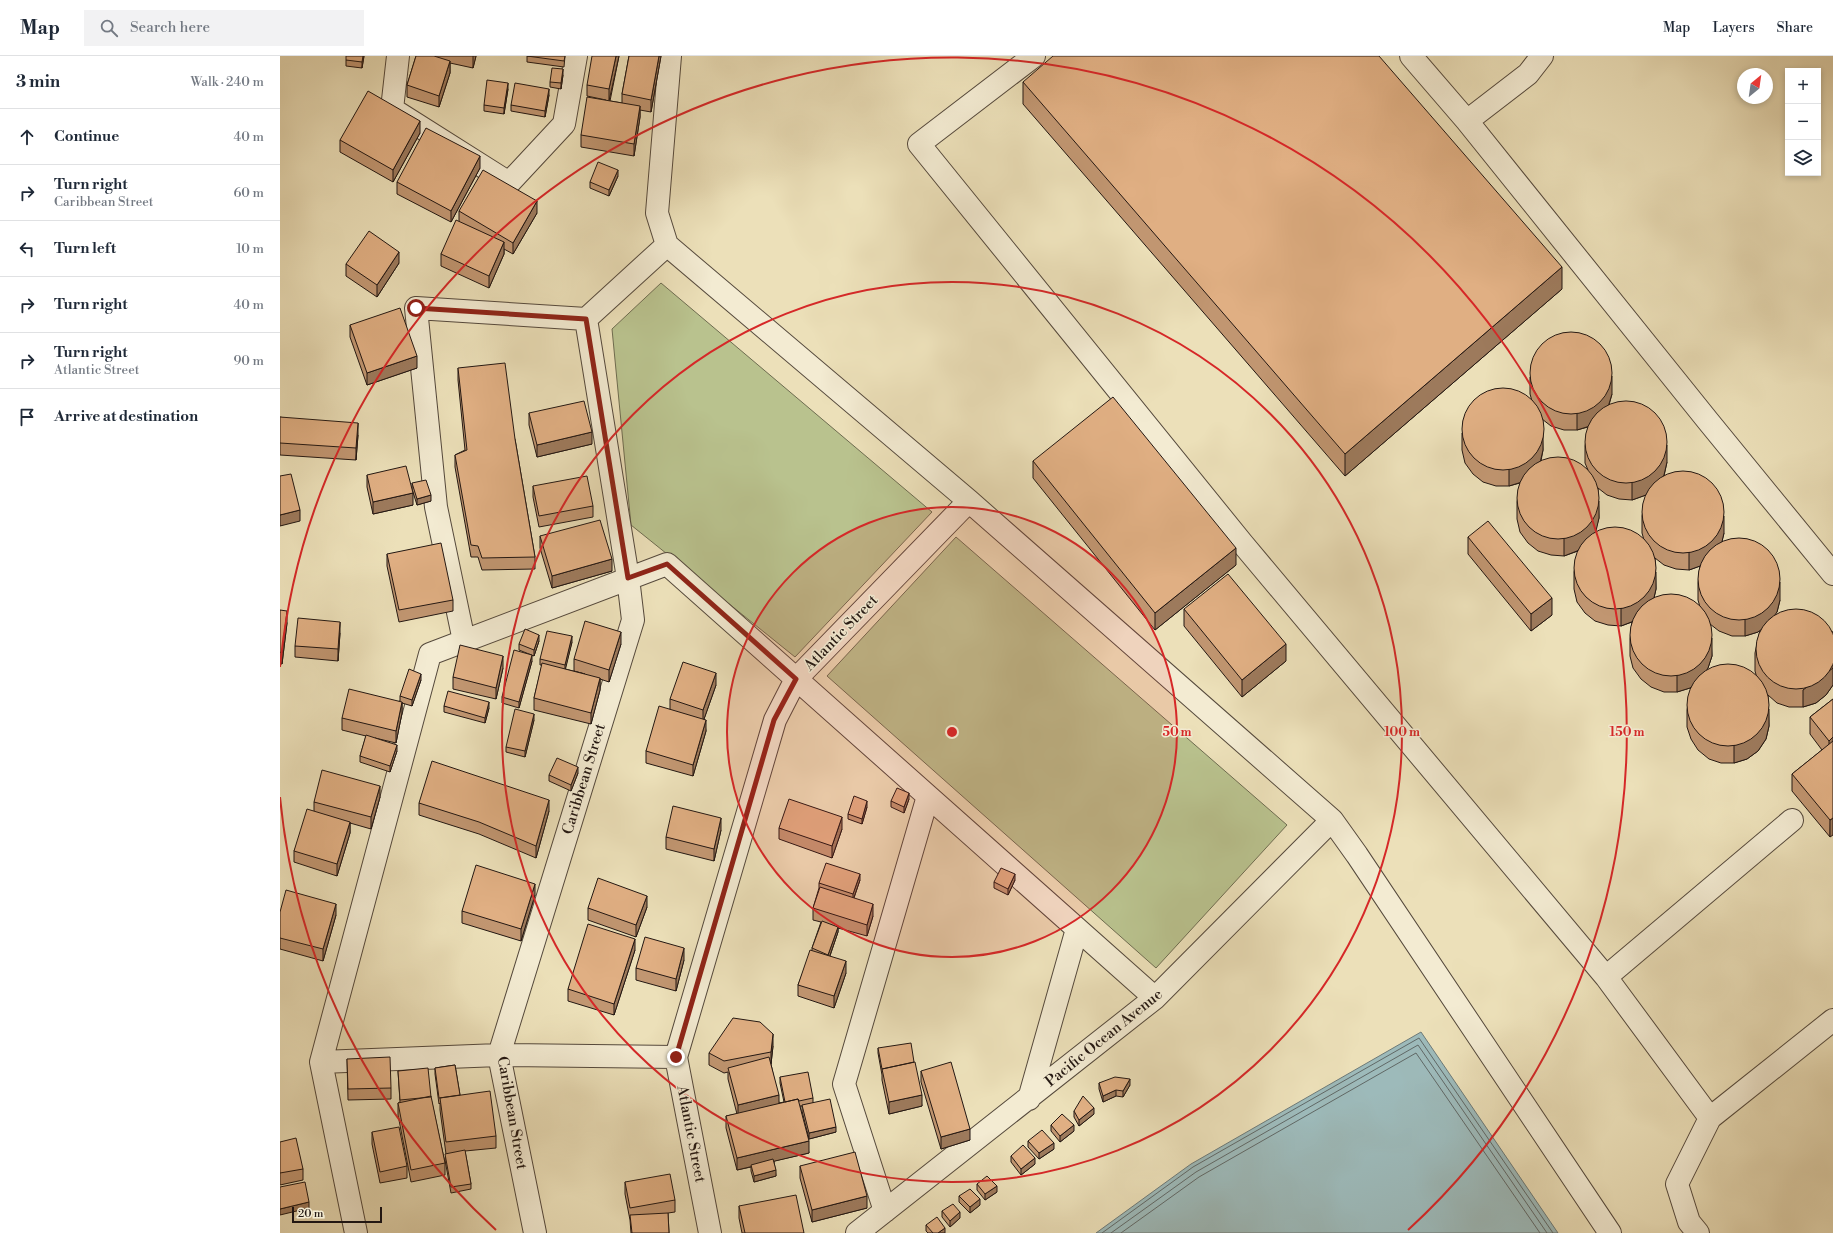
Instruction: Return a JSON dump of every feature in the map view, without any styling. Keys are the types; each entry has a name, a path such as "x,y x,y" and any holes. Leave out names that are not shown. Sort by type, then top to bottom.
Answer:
{"street":[{"path":"398,56 392,109 509,183 564,124 576,56"},
{"path":"670,56 657,213 667,245 969,501 1332,820 1610,1233"},
{"path":"1034,56 919,144 1242,543 1606,977 1710,1118"},
{"path":"1411,56 1467,121 1833,574"},
{"path":"1467,121 1528,74 1542,56"},
{"path":"464,641 436,507 416,308 586,319 667,245"},
{"name":"Caribbean Street","path":"535,1233 499,1055 633,620 628,578 586,319"},
{"name":"Atlantic Street","path":"710,1233 676,1057 774,720 796,679 969,501"},
{"path":"356,1233 321,1062 430,654 667,564 1156,998"},
{"path":"885,1211 844,1084 928,796"},
{"name":"Pacific Ocean Avenue","path":"857,1233 1156,998 1332,820"},
{"path":"1606,977 1792,820"},
{"path":"1029,1099 1078,929"},
{"path":"1698,1233 1689,1222 1677,1184 1710,1118 1833,1020"},
{"path":"321,1062 499,1055 676,1057"}],"green space":[{"path":"661,283 932,512 795,657 631,525 612,329"},
{"path":"956,537 1287,825 1156,968 827,676"}],"water":[{"path":"1421,1032 1558,1233 1096,1233 1191,1164"}],"building":[{"path":"346,56 363,56 362,62 346,60"},
{"path":"416,56 434,56 450,61 439,96 407,85"},
{"path":"527,56 565,56 564,61"},
{"path":"592,56 616,56 609,89 587,85"},
{"path":"629,56 659,56 651,100 622,94"},
{"path":"1053,56 1379,56 1562,267 1345,454 1023,82"},
{"path":"552,68 563,69 561,83 550,82"},
{"path":"487,80 508,83 504,108 484,105"},
{"path":"515,83 549,89 545,111 511,105"},
{"path":"368,91 420,121 393,170 340,140"},
{"path":"587,97 640,106 634,144 581,135"},
{"path":"426,128 480,156 451,211 397,182"},
{"path":"598,162 618,170 609,190 590,182"},
{"path":"483,170 537,201 513,243 459,211"},
{"path":"456,220 504,242 489,276 441,254"},
{"path":"369,231 399,252 377,285 346,264"},
{"path":"400,308 417,356 367,373 350,325"},
{"path":"1571,332 1587,335 1600,344 1609,357 1612,373 1609,389 1600,402 1587,411 1571,414 1555,411 1542,402 1533,389 1530,373 1533,357 1542,344 1555,335"},
{"path":"505,363 515,439 535,557 482,558 478,546 471,545 455,455 467,450 458,368"},
{"path":"1503,388 1519,391 1532,400 1541,413 1544,429 1541,445 1532,458 1519,467 1503,470 1487,467 1474,458 1465,445 1462,429 1465,413 1474,400 1487,391"},
{"path":"1113,397 1236,548 1155,613 1033,461"},
{"path":"584,401 592,432 537,445 529,413"},
{"path":"1626,401 1642,404 1655,413 1664,426 1667,442 1664,458 1655,471 1642,480 1626,483 1610,480 1597,471 1588,458 1585,442 1588,426 1597,413 1610,404"},
{"path":"280,417 358,423 356,448 280,443"},
{"path":"1558,457 1574,460 1587,469 1596,482 1599,498 1596,514 1587,527 1574,536 1558,539 1542,536 1529,527 1520,514 1517,498 1520,482 1529,469 1542,460"},
{"path":"406,466 413,493 373,502 367,475"},
{"path":"1683,471 1699,474 1712,483 1721,496 1724,512 1721,528 1712,541 1699,550 1683,553 1667,550 1654,541 1645,528 1642,512 1645,496 1654,483 1667,474"},
{"path":"291,474 300,510 280,515 280,476"},
{"path":"587,476 593,506 539,516 533,486"},
{"path":"426,480 431,495 417,499 412,483"},
{"path":"600,520 612,559 552,576 540,536"},
{"path":"1488,521 1552,598 1531,614 1468,537"},
{"path":"1615,527 1631,530 1644,539 1653,552 1656,568 1653,584 1644,597 1631,606 1615,609 1599,606 1586,597 1577,584 1574,568 1577,552 1586,539 1599,530"},
{"path":"1739,538 1755,541 1768,550 1777,563 1780,579 1777,595 1768,608 1755,617 1739,620 1723,617 1710,608 1701,595 1698,579 1701,563 1710,550 1723,541"},
{"path":"441,543 453,600 399,610 387,554"},
{"path":"1228,574 1286,644 1242,680 1184,609"},
{"path":"1671,594 1687,597 1700,606 1709,619 1712,635 1709,651 1700,664 1687,673 1671,676 1655,673 1642,664 1633,651 1630,635 1633,619 1642,606 1655,597"},
{"path":"1788,609 1804,609 1818,615 1825,620 1833,634 1834,662 1830,671 1825,678 1818,683 1804,689 1788,689 1774,683 1767,678 1762,671 1756,657 1756,641 1762,627 1767,620 1774,615"},
{"path":"280,610 287,611 282,653 280,652"},
{"path":"298,618 340,622 338,649 295,646"},
{"path":"585,621 621,632 609,670 574,659"},
{"path":"525,629 539,635 534,650 519,644"},
{"path":"547,631 572,636 565,665 540,659"},
{"path":"460,645 503,656 496,688 453,677"},
{"path":"514,650 532,655 519,702 502,697"},
{"path":"683,662 716,673 703,710 670,699"},
{"path":"542,663 600,678 591,713 534,698"},
{"path":"1728,664 1744,667 1757,676 1766,689 1769,705 1766,721 1757,734 1744,743 1728,746 1712,743 1699,734 1690,721 1687,705 1690,689 1699,676 1712,667"},
{"path":"409,669 421,674 412,700 400,696"},
{"path":"349,689 402,702 396,731 342,718"},
{"path":"448,691 489,702 485,718 444,706"},
{"path":"1833,699 1833,737 1829,741 1810,717"},
{"path":"659,706 706,720 693,765 646,751"},
{"path":"515,709 534,714 525,751 506,747"},
{"path":"366,735 397,745 390,766 360,756"},
{"path":"1833,741 1833,818 1830,820 1792,774"},
{"path":"557,758 578,767 571,785 549,775"},
{"path":"432,761 549,800 536,846 479,822 419,803"},
{"path":"322,770 380,786 371,817 314,802"},
{"path":"897,788 909,793 904,807 891,801"},
{"path":"854,796 867,801 862,819 848,814"},
{"path":"789,799 842,817 832,846 779,828"},
{"path":"673,806 721,818 714,849 666,837"},
{"path":"307,809 350,822 337,864 294,851"},
{"path":"826,863 860,874 853,894 819,883"},
{"path":"476,865 535,884 521,929 462,911"},
{"path":"1001,868 1015,874 1008,889 994,882"},
{"path":"598,878 647,896 636,925 588,908"},
{"path":"820,887 873,904 867,925 813,908"},
{"path":"286,890 336,904 323,949 280,938 280,912"},
{"path":"822,921 838,927 828,955 812,948"},
{"path":"588,924 635,939 614,1004 568,989"},
{"path":"645,937 684,948 676,979 636,968"},
{"path":"810,950 846,961 834,996 798,985"},
{"path":"733,1018 760,1022 773,1034 771,1052 724,1061 709,1053"},
{"path":"911,1043 914,1062 882,1069 878,1048"},
{"path":"390,1057 391,1088 348,1089 347,1059"},
{"path":"769,1057 779,1095 738,1105 728,1068"},
{"path":"915,1062 922,1095 889,1102 882,1069"},
{"path":"951,1062 970,1129 941,1137 921,1071"},
{"path":"455,1065 460,1095 439,1098 435,1068"},
{"path":"428,1068 431,1097 400,1100 398,1071"},
{"path":"808,1072 813,1098 785,1102 780,1077"},
{"path":"1115,1077 1130,1079 1123,1091 1116,1090 1103,1096 1099,1083"},
{"path":"490,1091 496,1136 446,1142 440,1098"},
{"path":"431,1096 445,1163 411,1170 398,1103"},
{"path":"1083,1096 1094,1108 1079,1120 1074,1111"},
{"path":"798,1099 809,1141 737,1158 726,1116"},
{"path":"830,1099 836,1127 809,1133 802,1105"},
{"path":"1062,1114 1074,1125 1060,1136 1051,1125"},
{"path":"399,1127 407,1166 380,1172 372,1132"},
{"path":"1042,1130 1054,1143 1039,1153 1028,1141"},
{"path":"296,1138 303,1169 280,1173 280,1142"},
{"path":"1023,1145 1035,1158 1021,1169 1011,1156"},
{"path":"465,1150 471,1184 451,1187 445,1154"},
{"path":"855,1152 867,1196 812,1210 800,1166"},
{"path":"773,1159 776,1170 754,1176 751,1165"},
{"path":"670,1174 675,1200 630,1208 625,1182"},
{"path":"987,1176 997,1186 985,1194 977,1184"},
{"path":"305,1182 309,1202 280,1209 280,1187"},
{"path":"970,1189 980,1199 970,1207 959,1196"},
{"path":"796,1195 804,1233 745,1233 739,1206"},
{"path":"953,1204 960,1212 950,1221 942,1211"},
{"path":"668,1213 669,1233 632,1233 630,1215"},
{"path":"937,1217 945,1228 938,1233 933,1233 926,1225"}],"route":[{"path":"416,308 586,319 628,578 667,564 796,679 774,720 676,1057"}]}
